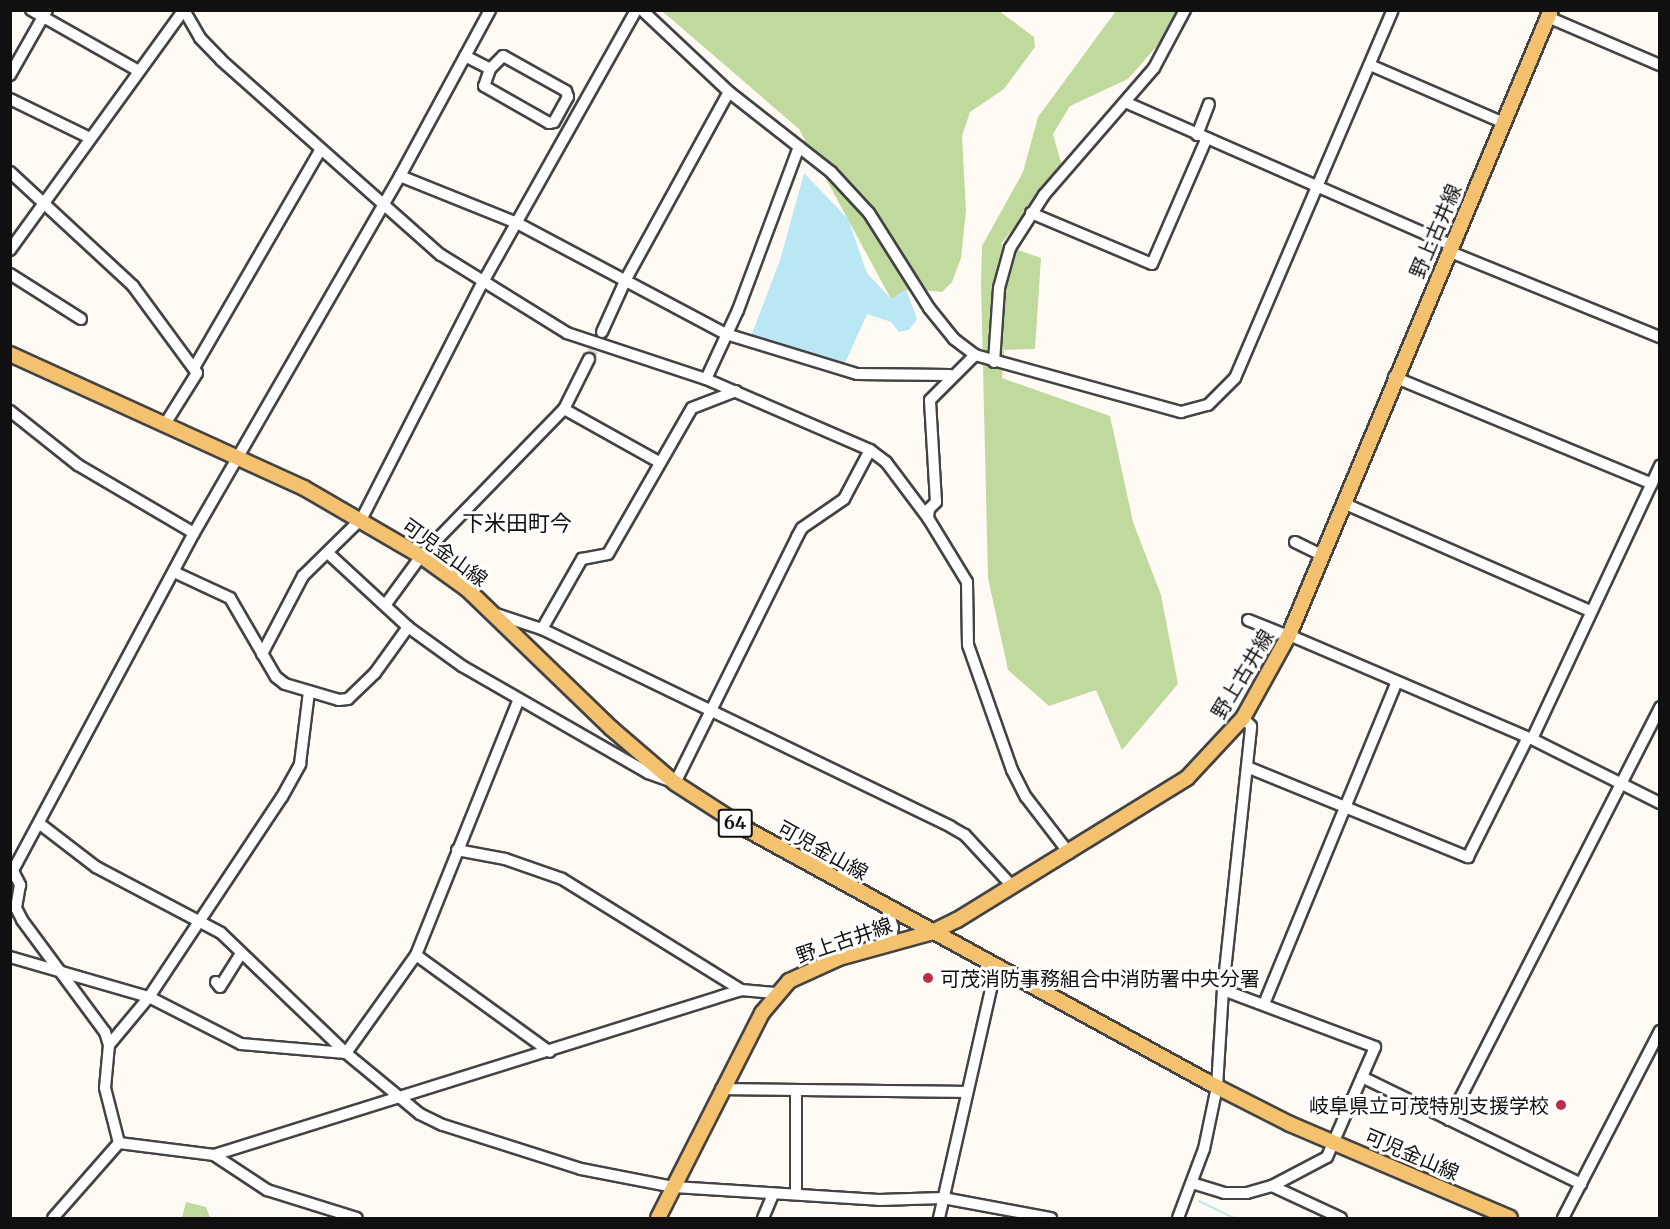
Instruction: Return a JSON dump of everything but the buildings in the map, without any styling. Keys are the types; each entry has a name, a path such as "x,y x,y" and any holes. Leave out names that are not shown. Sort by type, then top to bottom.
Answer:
{"main road":[{"name":"野上古井線","path":"658,1218 721,1089 775,993 793,978 839,958 930,933 1013,887 1187,778 1243,718 1288,635 1394,377 1549,14"},
{"name":"可児金山線","path":"10,354 237,457 362,518 421,556 467,589 675,783 718,813 930,933 1217,1088 1334,1143 1510,1218"}],"street":[{"path":"31,10 45,14 138,71"},
{"path":"10,250 184,10 200,38 320,151 384,203 441,255 567,333 736,391 870,450 886,462 928,518 967,582 968,645 1012,770 1026,797 1069,853"},
{"path":"119,1143 105,1088 109,1045 105,1032 65,975 22,920 16,908 20,885 12,874 40,824 93,717 194,533 400,176 490,10"},
{"path":"262,654 303,576 329,554 362,518 483,282 636,10"},
{"path":"642,10 729,92 831,172 869,213 929,308 954,339 975,355 994,362 1067,378 1181,412 1208,405 1235,378 1251,346 1393,10"},
{"path":"994,362 999,288 1010,248 1031,213 1154,68 1185,10"},
{"path":"10,75 45,14"},
{"path":"1549,14 1659,65"},
{"path":"465,56 490,69"},
{"path":"503,56 566,91 568,97 554,122 484,86 490,69 503,56"},
{"path":"1370,65 1503,123"},
{"path":"602,332 626,279 729,92"},
{"path":"10,99 90,138"},
{"path":"1125,102 1449,248 1659,337"},
{"path":"1031,213 1152,264 1201,137 1209,104"},
{"path":"706,379 726,334 799,147"},
{"path":"194,368 320,151"},
{"path":"10,172 133,286 194,368 197,373 165,424"},
{"path":"400,176 517,223 726,334 857,374 950,375"},
{"path":"10,274 81,319"},
{"path":"928,518 929,509 936,502 930,400 950,375 975,355"},
{"path":"386,604 421,556 564,409 589,359"},
{"path":"1394,377 1652,484"},
{"path":"542,629 582,559 608,554 692,408 736,391"},
{"path":"564,409 659,462"},
{"path":"10,411 78,465 194,533"},
{"path":"329,554 386,604 408,627 518,701 648,773 675,783 712,713 802,528 844,499 870,450"},
{"path":"1247,767 1348,806 1468,857 1529,739 1659,466"},
{"path":"1343,503 1590,611"},
{"path":"1295,542 1322,555"},
{"path":"174,572 230,598 276,677 309,692 348,699 375,674 408,627"},
{"path":"490,612 542,629 951,827 964,835 1013,887"},
{"path":"1248,620 1529,739 1659,802"},
{"path":"1264,1004 1348,806 1397,682"},
{"path":"109,1045 149,996 261,833 300,764 309,692"},
{"path":"346,1053 416,955 518,701"},
{"path":"1449,1120 1659,707"},
{"path":"1178,1218 1192,1183 1217,1088 1223,990 1251,726 1243,718"},
{"path":"40,824 96,867 221,933 346,1053 420,1114 443,1125 581,1169 674,1187 772,1195 796,1192 879,1200 944,1198 1051,1218"},
{"path":"457,850 505,859 562,879 741,990"},
{"path":"887,909 893,927 890,944"},
{"path":"216,982 220,987 241,953"},
{"path":"416,955 550,1052"},
{"path":"10,957 65,975 149,996 241,1044 346,1053"},
{"path":"939,1218 996,968"},
{"path":"119,1143 214,1155 550,1052 741,990 775,993"},
{"path":"1192,1183 1224,1193 1272,1186 1327,1157 1375,1047 1223,990"},
{"path":"1563,1218 1659,1031"},
{"path":"1362,1077 1581,1184"},
{"path":"721,1089 796,1093 967,1092"},
{"path":"796,1093 796,1192"},
{"path":"52,1218 119,1143"},
{"path":"214,1155 267,1190 357,1218"},
{"path":"1272,1186 1341,1218"},
{"path":"763,1218 772,1195"}],"green space":[{"path":"662,11 999,11 1034,37 1035,47 1004,89 970,112 962,136 966,211 961,258 952,282 942,292 910,289 891,299 799,129"},
{"path":"1116,11 1176,11 1164,38 1128,79 1070,106 1053,134 1062,166 1001,244 1041,258 1035,349 1004,350 1002,378 1110,416 1133,522 1161,595 1178,684 1122,750 1096,690 1049,706 1008,670 988,578 981,283 982,246 1023,172 1038,117"},
{"path":"186,1202 206,1207 210,1218 182,1218"}],"water":[{"path":"804,173 848,219 867,273 891,299 906,289 917,319 909,330 899,332 891,322 867,314 845,363 751,336 780,260"}],"waterway":[{"path":"1199,1201 1234,1218"}],"tunnel":[{"path":"589,359 602,332"}],"place":[{"name":"可茂消防事務組合中消防署中央分署","path":"928,978"},
{"name":"岐阜県立可茂特別支援学校","path":"1561,1105"}],"district":[{"name":"下米田町今","path":"517,524"}]}
